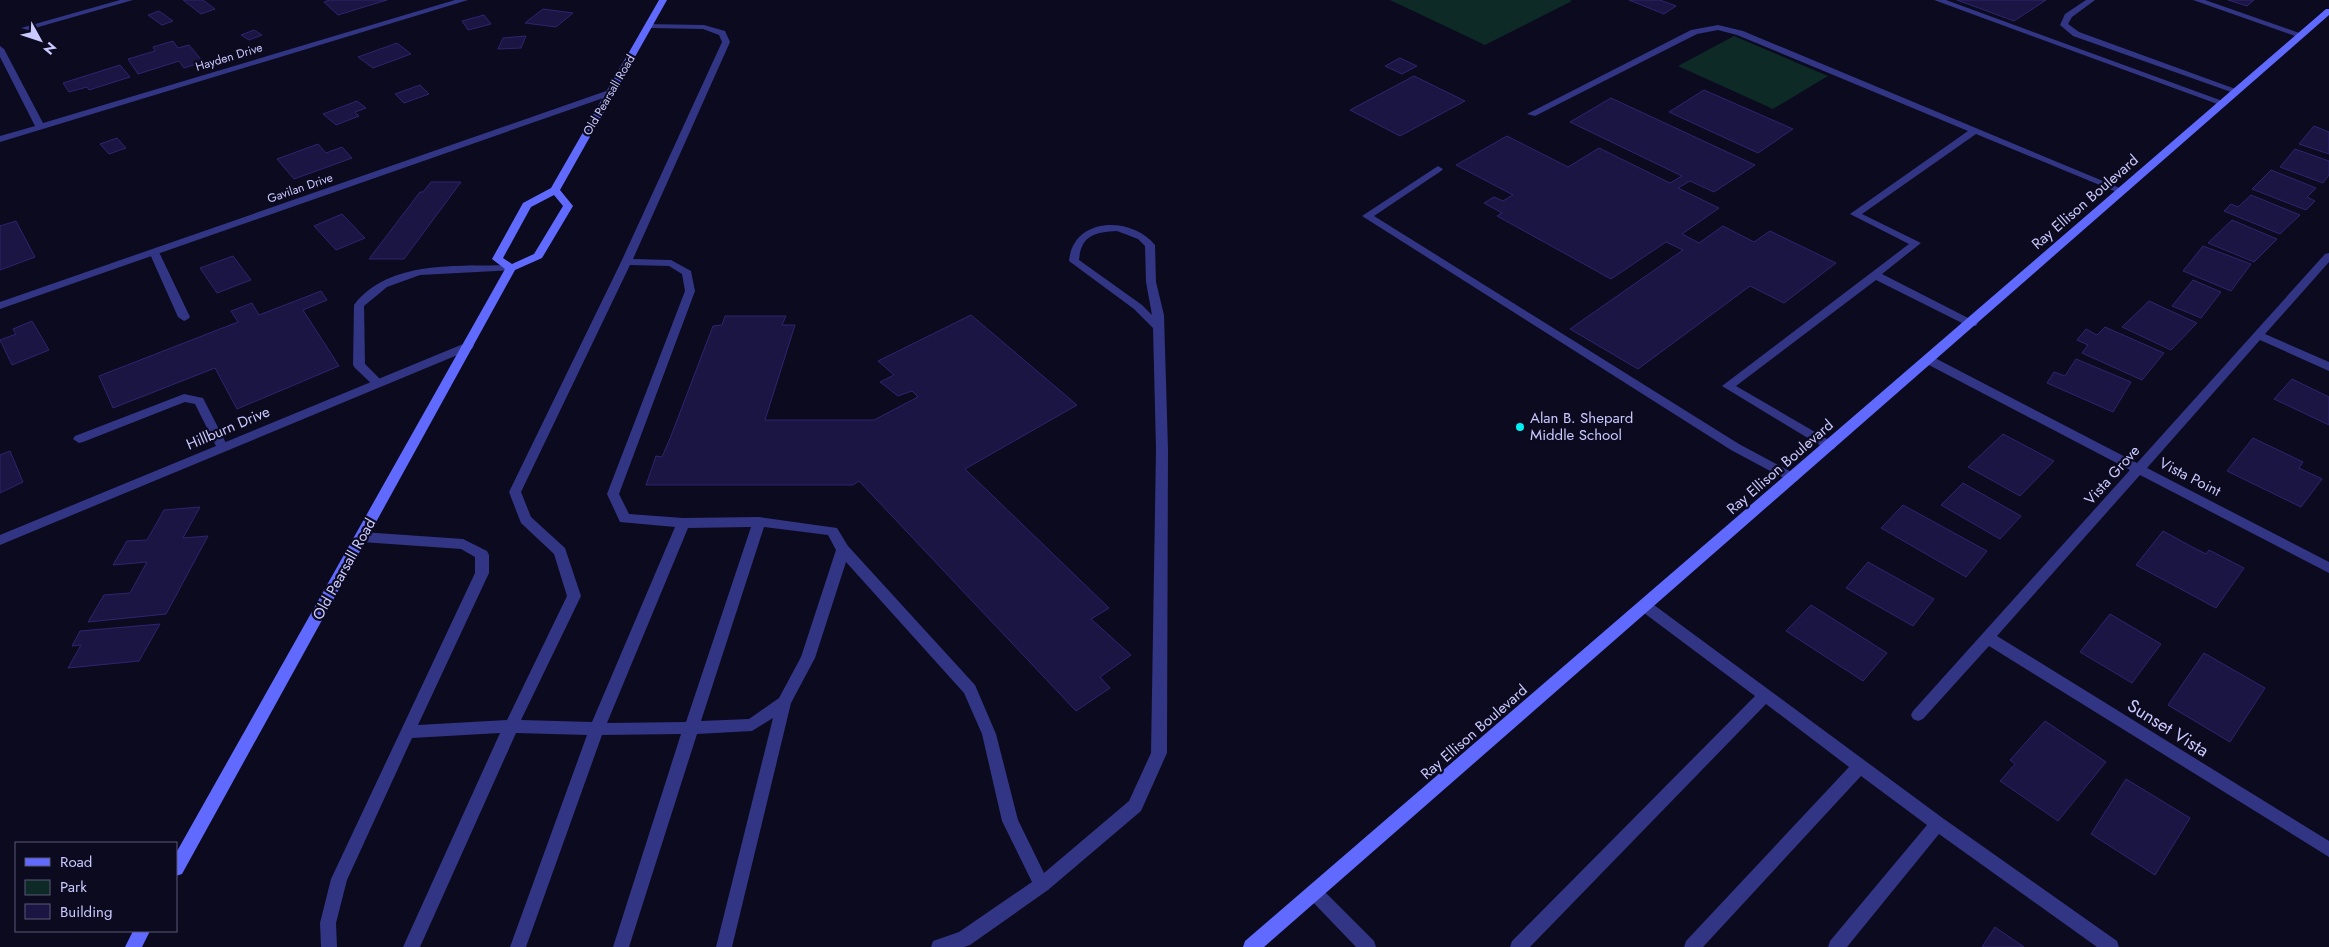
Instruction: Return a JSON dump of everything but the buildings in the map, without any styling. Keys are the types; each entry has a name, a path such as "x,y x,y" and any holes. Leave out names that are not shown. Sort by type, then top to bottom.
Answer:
{"main road":[{"name":"Old Pearsall Road","path":"555,190 663,0"},
{"name":"Ray Ellison Boulevard","path":"1251,947 1972,323 2329,11"},
{"path":"555,190 568,206 538,256 512,268 497,258 527,205 555,190"},
{"name":"Old Pearsall Road","path":"178,865 512,268"},
{"path":"133,947 141,932"}],"street":[{"path":"26,28 129,0"},
{"name":"Hayden Drive","path":"0,139 464,0"},
{"path":"1938,0 2223,103"},
{"path":"2091,0 2068,16 2064,25 2076,34 2237,91"},
{"path":"2198,0 2301,36"},
{"path":"411,947 511,726 574,596 560,552 526,520 516,492 626,262 726,42 722,33 704,27 649,26"},
{"path":"1532,114 1694,32 1718,27 1740,33 2122,191"},
{"path":"0,49 40,127"},
{"name":"Gavilan Drive","path":"0,306 609,93"},
{"path":"1830,446 1728,386 1916,243 1855,214 1975,130"},
{"path":"1438,170 1367,216 1735,447 1793,478"},
{"path":"939,947 964,939 1042,885 1135,806 1159,753 1162,449 1158,327 1151,282 1150,245 1146,238 1129,230 1117,228 1091,232 1081,238 1076,244 1073,253 1074,261 1138,307 1158,327"},
{"path":"154,252 184,317"},
{"name":"Vista Grove","path":"1918,715 2329,256"},
{"path":"626,262 671,264 687,274 690,291 613,494 625,519 683,523 759,522 832,531 843,550 931,644 970,689 989,734 1010,821 1042,885"},
{"path":"378,383 359,365 359,305 383,285 419,272 512,268"},
{"path":"1874,275 1972,323"},
{"path":"2258,335 2329,367"},
{"name":"Hillburn Drive","path":"0,540 468,346"},
{"name":"Vista Point","path":"1929,360 2329,568"},
{"path":"79,439 184,398 199,401 222,447"},
{"path":"620,947 759,522"},
{"path":"518,947 597,729 683,523"},
{"path":"329,947 328,923 339,879 482,573 482,555 463,544 362,537"},
{"path":"724,947 784,702 808,658 843,550"},
{"path":"1645,606 1938,824 2111,947"},
{"name":"Sunset Vista","path":"1988,638 2329,850"},
{"path":"1518,947 1765,695"},
{"path":"408,732 511,726 597,729 752,725 784,702"},
{"path":"1692,947 1860,766"},
{"path":"1836,947 1938,824"},
{"path":"1314,892 1368,947"}],"green space":[{"path":"1390,0 1570,0 1572,1 1485,45"},
{"path":"1734,36 1828,76 1773,109 1678,66"}],"place":[{"name":"Alan B. Shepard Middle School","path":"1520,427"}]}
